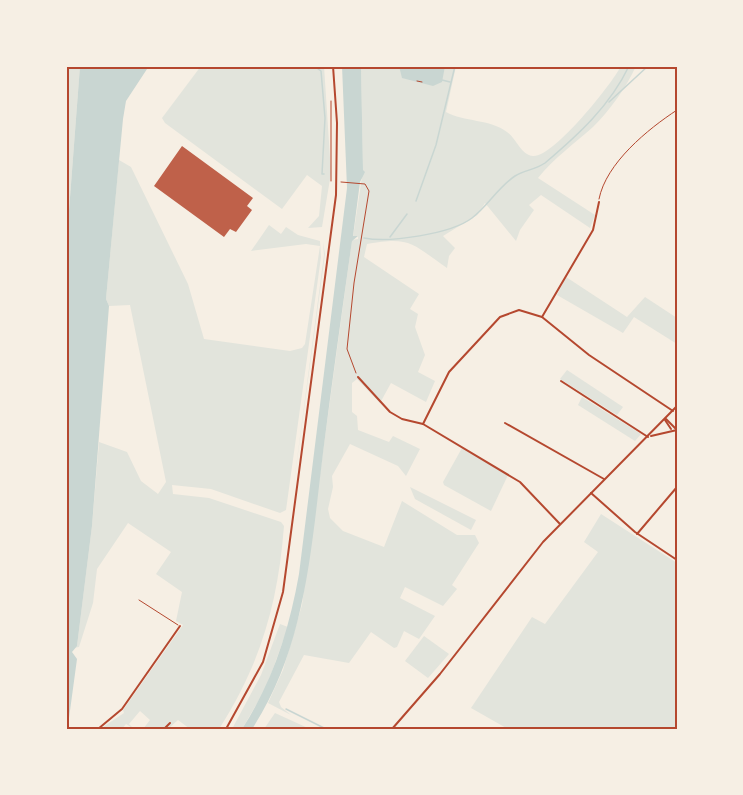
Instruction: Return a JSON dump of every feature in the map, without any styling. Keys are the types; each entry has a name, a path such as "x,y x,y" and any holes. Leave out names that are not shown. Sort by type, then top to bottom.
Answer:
{"street":[{"path":"226,729 263,662 283,592 336,188 337,123 333,66"},
{"path":"542,317 593,230 599,202"},
{"path":"423,424 449,372 497,319 519,310 542,317 589,355 673,411"},
{"path":"358,377 390,412 402,419 423,424 520,482 560,524"},
{"path":"561,381 648,437 675,430"},
{"path":"392,729 452,659 527,560 677,406"},
{"path":"665,419 669,429 675,430"},
{"path":"505,423 605,480"},
{"path":"637,534 677,487"},
{"path":"591,493 637,534 677,560"},
{"path":"98,729 122,709 180,626"},
{"path":"164,729 170,723"}],"lane":[{"path":"139,600 180,626"}],"path":[{"path":"331,100 331,181"},
{"path":"599,202 605,180 618,163 663,119 677,110"},
{"path":"341,182 359,183 368,186 369,191 347,349 358,377"}],"shaded area":[{"path":"66,66 80,66 66,250"},
{"path":"80,66 149,66 126,101 123,119 106,299 109,306 92,526 77,646 72,652 77,659 69,718 66,719 66,250"},
{"path":"201,66 324,66 331,173 322,227 308,228 319,216 322,186 307,175 282,209 165,123 162,118"},
{"path":"342,66 361,66 363,170 365,172 360,182 353,236 358,236 352,241 310,560 295,631 284,665 252,729 242,729 271,674 285,635 299,574 347,188"},
{"path":"361,66 456,66 446,112 500,128 510,135 525,153 533,156 554,145 567,133 594,103 621,66 636,66 622,90 593,127 564,151 538,178 595,215 590,228 541,195 529,205 534,210 520,230 516,241 485,203 477,215 443,236 455,248 449,256 447,268 410,244 393,241 367,244 364,257 419,294 410,309 418,314 415,327 425,355 418,372 435,381 426,402 391,383 380,403 357,379 352,383 352,412 357,416 358,430 389,442 393,436 420,449 406,476 398,466 350,444 332,476 333,487 328,509 330,518 343,531 384,547 402,501 457,535 475,535 479,543 452,585 457,589 443,606 405,587 400,598 435,616 419,639 404,631 397,647 394,648 371,632 349,663 304,655 279,702 281,707 291,715 268,703 283,670 302,605 352,240 358,239 358,236 353,237 363,170"},
{"path":"399,66 445,66 442,82 433,86 402,78"},
{"path":"119,160 131,167 188,284 204,339 290,351 302,348 305,344 320,246 306,244 251,251 269,225 281,234 286,227 298,235 320,241 321,257 286,510 280,513 211,489 172,485 173,494 209,498 281,522 284,526 277,581 265,632 246,680 219,729 190,729 178,720 168,729 143,729 150,720 140,711 129,724 134,729 126,724 122,729 100,729 124,713 123,710 183,625 176,621 182,592 156,574 171,552 128,523 97,569 93,603 79,647 73,648 77,646 92,526 99,442 127,452 141,481 158,494 166,482 130,305 109,306 106,299"},
{"path":"323,242 325,254 291,505 324,255"},
{"path":"566,277 627,317 645,297 677,318 677,344 634,317 623,333 557,295"},
{"path":"567,370 623,407 617,415 560,379"},
{"path":"582,397 641,434 635,441 578,405"},
{"path":"462,448 508,475 491,511 444,485 443,482"},
{"path":"410,487 476,520 471,530 415,499"},
{"path":"601,514 677,563 677,729 508,729 471,708 532,617 545,624 598,552 584,542"},
{"path":"280,624 288,627 266,688 242,729 232,729 261,675"},
{"path":"424,636 449,654 428,678 405,661"},
{"path":"275,713 310,729 264,729"}],"building":[{"path":"182,146 253,198 247,206 252,210 236,232 230,229 224,237 154,186"}],"waterway":[{"path":"314,66 321,71 325,118 322,174 324,174"},
{"path":"416,201 436,145 455,66"},
{"path":"364,238 388,239 419,236 450,229 472,218 509,180 545,163 581,131 603,107 629,66"},
{"path":"609,102 648,66"},
{"path":"442,80 450,82"},
{"path":"390,237 407,214"},
{"path":"286,709 326,729"}]}
